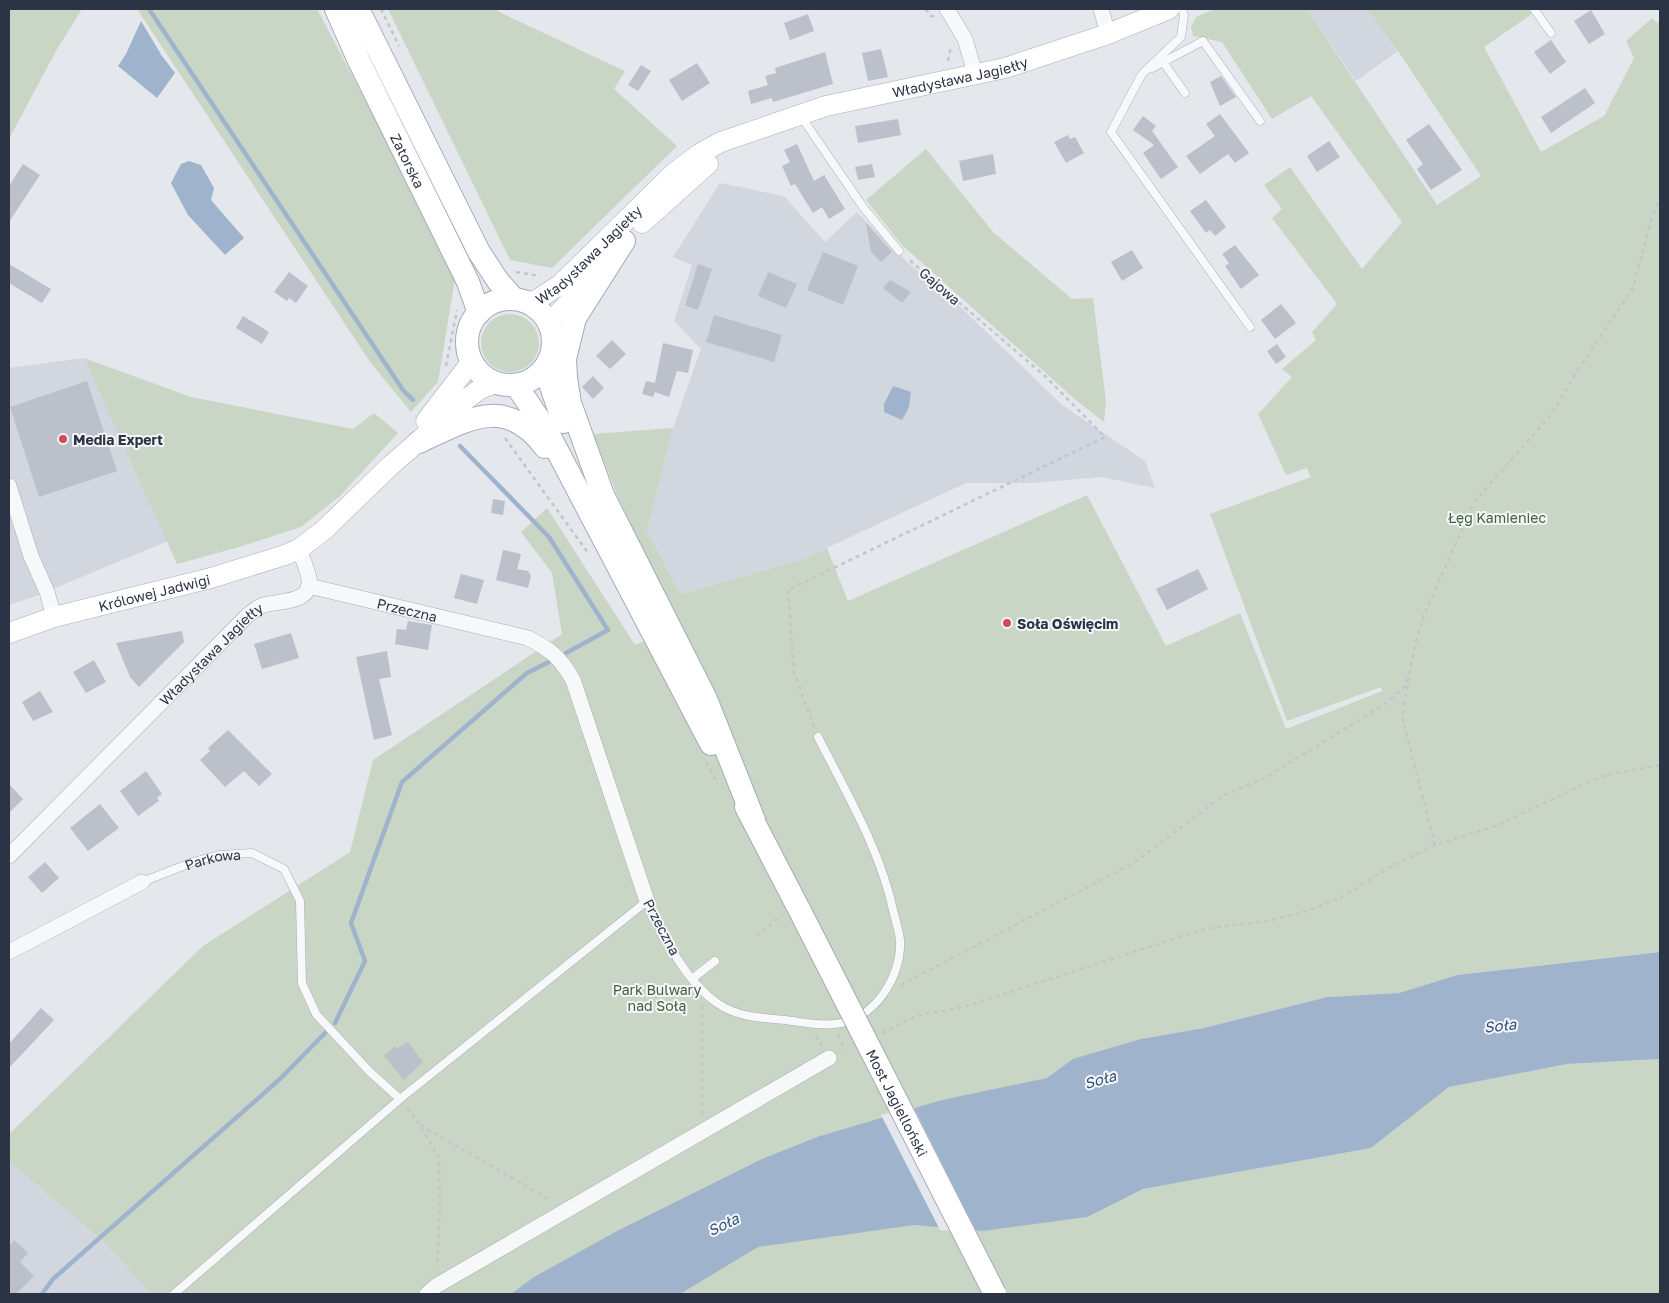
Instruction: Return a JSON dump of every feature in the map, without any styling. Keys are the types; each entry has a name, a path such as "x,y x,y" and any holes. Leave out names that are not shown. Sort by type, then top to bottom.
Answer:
{"main road":[{"name":"Zatorska","path":"336,9 359,61 468,282 479,313"},
{"name":"Zatorska","path":"358,9 479,252 498,281 519,301"},
{"path":"593,496 570,403 566,378 566,359 576,318 624,241"},
{"path":"506,384 527,382 545,368 553,346 549,324 535,307 519,301 501,300 489,305 479,313 472,324 468,336 468,349 472,361 478,370 506,384 547,431 593,496"},
{"path":"545,368 567,434 579,457 593,496"},
{"path":"419,442 473,417 492,415 516,420 527,426 593,496"},
{"name":"Most Jagielloński","path":"593,496 684,694 754,820 792,912 995,1294"}],"street":[{"path":"948,9 965,39 975,73"},
{"path":"1101,9 1108,34"},
{"name":"Władysława Jagiełły","path":"519,301 535,301 569,277 661,185 699,154 721,142 747,134 799,113 975,73 1005,68 1108,34 1169,9"},
{"name":"Władysława Jagiełły","path":"549,324 624,241 681,186 747,134"},
{"path":"390,466 453,389 472,361"},
{"path":"309,586 309,579 299,549 324,530 390,466 468,398 480,389 506,384"},
{"path":"9,486 31,556 47,592 54,617"},
{"name":"Królowej Jadwigi","path":"9,633 54,617 211,578 299,549"},
{"name":"Władysława Jagiełły","path":"9,856 248,615 261,606 293,601 300,597 309,586"},
{"name":"Przeczna","path":"309,586 528,638 556,655 573,680 647,901"},
{"name":"Parkowa","path":"9,952 142,882"},
{"path":"431,1290 829,1058"}],"lane":[{"path":"1182,9 1184,15 1181,37 1182,52"},
{"path":"1534,9 1551,34"},
{"path":"1181,37 1142,74 1111,132 1250,327"},
{"path":"1142,74 1203,41 1260,121"},
{"path":"1163,62 1185,93"},
{"path":"799,113 863,208 898,251"},
{"name":"Przeczna","path":"647,901 663,934 692,979 716,1003 751,1018 833,1025 861,1015 883,994 892,981 898,961 900,940 890,892 872,844 818,738"},
{"name":"Parkowa","path":"142,882 192,862 219,854 252,853 284,869 300,901 302,983 316,1014 369,1071 400,1099"},
{"path":"174,1294 400,1099 647,901"},
{"path":"692,979 715,961"}],"path":[{"path":"1435,845 1402,716 1408,676 1424,615 1474,502 1550,416 1576,373 1633,288 1651,220 1660,198"},
{"name":"Gajowa","path":"818,738 794,673 788,590 1105,437 1045,376 898,251"},
{"path":"883,994 1135,862 1224,795 1265,778 1385,704 1402,688 1408,676"},
{"path":"881,1033 916,1016 967,1006 1204,929 1266,921 1304,912 1340,898 1389,868 1435,845 1493,827 1602,776 1660,765"},
{"path":"756,936 792,912"},
{"path":"702,988 702,1132"},
{"path":"808,1022 829,1058 854,1046"},
{"path":"833,1025 845,1050"},
{"path":"400,1099 420,1124 439,1158 440,1208 431,1290"},
{"path":"420,1124 566,1210"}],"shaded area":[{"path":"1307,9 1367,9 1398,51 1356,81"},
{"path":"720,183 784,196 825,242 857,212 908,263 948,295 1062,405 1145,461 1155,488 1101,477 1033,483 966,483 803,559 681,594 647,532 673,428 701,349 674,321 692,265 673,257"},
{"path":"84,358 168,541 36,596 9,605 9,368"},
{"path":"9,1161 104,1242 151,1294 9,1294"}],"green space":[{"path":"9,9 82,9 56,51 9,139"},
{"path":"137,9 317,9 456,273 438,382 411,412 370,362"},
{"path":"388,9 498,9 497,11 625,71 614,89 677,146 552,268 510,260"},
{"path":"1215,9 1307,9 1437,205 1481,176 1398,51 1367,9 1533,9 1535,12 1484,47 1541,152 1604,116 1634,58 1626,41 1652,18 1657,23 1660,20 1660,952 1457,975 1399,993 1327,997 1204,1028 1141,1039 1127,1197 1143,1189 1371,1148 1449,1087 1567,1064 1660,1059 1660,1294 151,1294 104,1242 9,1161 9,1134 203,946 350,852 373,760 562,634 552,573 521,532 547,508 635,645 679,627 618,497 593,434 673,428 647,532 681,594 803,559 827,548 848,601 1087,495 1166,646 1240,613 1286,729 1382,691 1381,687 1287,721 1210,514 1311,477 1307,468 1286,475 1258,414 1292,377 1282,369 1316,340 1312,332 1337,304 1272,218 1282,209 1264,185 1290,167 1362,269 1402,222 1311,96 1272,119 1222,42 1193,36 1191,27 1196,17"},
{"path":"926,149 993,232 1072,299 1093,298 1106,401 1104,422 1077,401 902,245 866,200"},
{"path":"510,314 521,316 534,327 539,343 537,354 526,367 510,372 499,370 486,359 481,343 483,332 494,319"},
{"path":"84,358 191,397 353,429 374,413 398,433 340,496 301,527 177,564"}],"water":[{"path":"141,21 162,56 175,73 157,98 118,66 126,54"},
{"path":"189,161 201,165 214,188 211,200 244,238 225,255 188,215 171,183 181,164"},
{"path":"893,386 911,392 909,407 902,420 884,412 884,404"},
{"name":"Soła","path":"1660,952 1660,1059 1567,1064 1449,1087 1371,1148 1143,1189 1087,1217 983,1231 914,1225 758,1247 680,1294 511,1294 534,1277 617,1231 762,1159 820,1136 942,1100 1047,1078 1073,1059 1141,1039 1204,1028 1327,997 1399,993 1457,975"}],"pier":[{"path":"913,1106 977,1233 940,1230 881,1115"}],"building":[{"path":"1591,10 1605,34 1589,44 1574,21"},
{"path":"808,14 814,31 790,40 784,23"},
{"path":"1551,40 1566,62 1550,74 1534,52"},
{"path":"881,49 888,77 868,81 862,53"},
{"path":"825,52 833,84 773,102 772,98 751,104 748,91 768,85 765,76 776,73 775,68"},
{"path":"697,63 710,83 682,101 669,80"},
{"path":"641,65 651,71 638,91 628,85"},
{"path":"1221,76 1236,97 1220,106 1210,82"},
{"path":"1585,88 1595,103 1551,133 1541,117"},
{"path":"1220,114 1249,153 1235,163 1228,154 1200,174 1186,156 1215,136 1206,124"},
{"path":"1143,116 1156,126 1152,131 1178,167 1161,179 1143,153 1154,145 1133,130"},
{"path":"898,119 901,135 858,143 855,126"},
{"path":"1429,124 1462,170 1431,190 1417,169 1423,164 1406,140"},
{"path":"1068,135 1070,139 1075,137 1084,153 1066,163 1054,142"},
{"path":"1329,141 1340,157 1317,172 1307,156"},
{"path":"797,144 814,181 824,175 845,209 829,219 822,207 813,213 795,184 791,186 782,166 790,162 784,150"},
{"path":"993,154 996,174 963,181 959,161"},
{"path":"23,164 40,175 9,222 9,186"},
{"path":"872,164 875,177 858,180 855,167"},
{"path":"1206,200 1226,227 1215,236 1210,230 1206,233 1190,211"},
{"path":"866,223 892,252 881,262 871,252"},
{"path":"1235,245 1259,275 1241,289 1225,266 1229,263 1222,254"},
{"path":"1132,250 1143,268 1122,281 1111,262"},
{"path":"823,252 858,266 843,305 807,290"},
{"path":"9,264 51,289 42,303 9,283"},
{"path":"698,264 712,269 698,310 685,305"},
{"path":"289,272 308,286 296,303 289,298 287,301 274,292"},
{"path":"768,272 797,284 786,308 758,296"},
{"path":"890,280 911,292 902,303 883,288"},
{"path":"1281,304 1296,323 1275,339 1261,320"},
{"path":"714,315 782,335 774,362 706,342"},
{"path":"243,316 269,332 262,344 236,328"},
{"path":"612,340 626,354 610,369 596,356"},
{"path":"663,343 693,350 688,373 677,371 669,397 655,392 653,397 642,394 646,381 655,383"},
{"path":"1277,344 1286,357 1276,364 1267,351"},
{"path":"593,376 604,388 593,399 582,387"},
{"name":"Media Expert","path":"87,381 117,471 39,497 10,407"},
{"path":"493,499 505,501 503,515 491,513"},
{"path":"503,550 521,554 517,569 528,571 531,576 528,588 496,580"},
{"path":"1198,569 1208,589 1167,610 1156,589"},
{"path":"461,574 484,580 477,604 454,598"},
{"path":"408,621 432,625 428,650 395,644 397,629 406,630"},
{"path":"182,631 184,642 139,687 130,677 116,643"},
{"path":"291,633 299,658 262,669 254,644"},
{"path":"387,651 391,677 379,679 392,735 374,740 356,657"},
{"path":"94,660 106,682 86,693 73,672"},
{"path":"40,691 53,712 33,721 22,702"},
{"path":"228,730 272,774 259,786 244,771 225,787 200,760 210,751 208,748"},
{"path":"146,771 162,794 157,798 159,801 138,816 120,791"},
{"path":"9,784 23,799 9,813"},
{"path":"100,804 119,828 88,851 70,828"},
{"path":"45,862 59,878 42,893 28,877"},
{"path":"41,1008 54,1020 9,1068 9,1044"},
{"path":"408,1042 423,1062 404,1080 384,1056 395,1046 397,1049"},
{"path":"14,1240 28,1253 20,1262 34,1276 16,1294 9,1294 9,1246"}],"waterway":[{"path":"149,9 403,390 413,400"},
{"path":"460,446 549,537 608,630 566,653"},
{"path":"335,1023 365,961 351,923 402,782 527,673 549,662"},
{"path":"42,1294 53,1279 280,1079 326,1032"}],"place":[{"name":"Media Expert","path":"63,439"},
{"name":"Soła Oświęcim","path":"1007,623"}],"park label":[{"name":"Łęg Kamieniec","path":"1497,517"},
{"name":"Park Bulwary nad Sołą","path":"657,998"}]}
